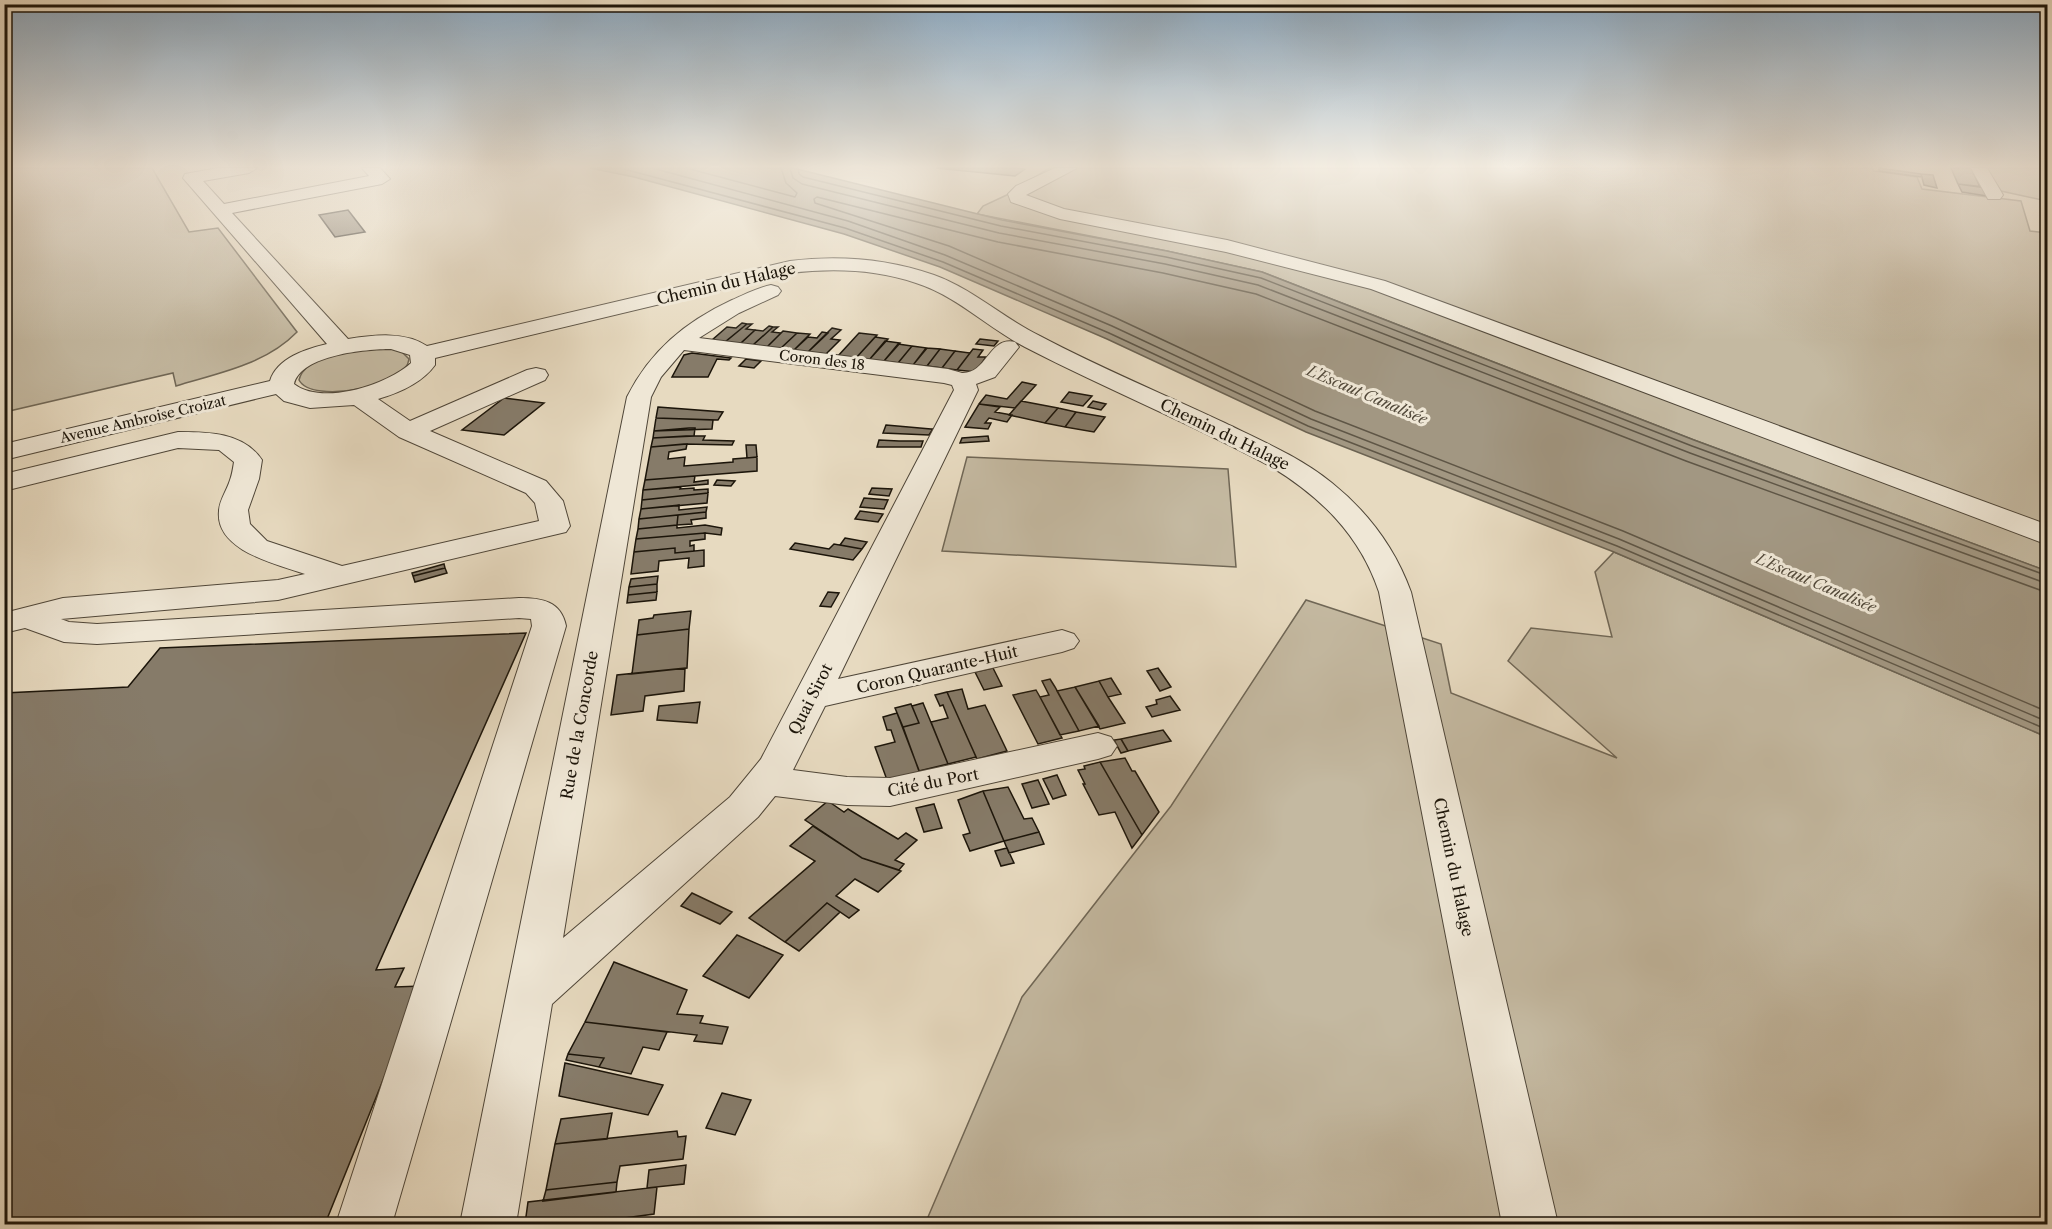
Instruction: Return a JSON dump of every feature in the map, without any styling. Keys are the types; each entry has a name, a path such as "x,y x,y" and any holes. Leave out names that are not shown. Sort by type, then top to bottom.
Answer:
{"street":[{"path":"233,225 342,347"},
{"path":"1121,225 1220,244 1378,285 2048,536"},
{"name":"Chemin du Halage","path":"423,354 790,267 821,264 875,267 934,283 1021,335 1276,458 1313,482 1346,510 1369,537 1385,564 1395,592 1530,1224"},
{"name":"Rue de la Concorde","path":"488,1224 637,405 651,372 679,342 723,313 771,291"},
{"name":"Coron des 18","path":"679,342 948,376 963,381"},
{"path":"389,343 411,346 423,354 423,365 411,377 388,388 358,396 311,399 291,395 281,387 284,375 293,367 315,356 342,347 389,343"},
{"path":"963,381 987,372 1007,347"},
{"path":"408,431 536,375"},
{"name":"Quai Sirot","path":"529,995 744,807 776,767 966,390 963,381"},
{"name":"Avenue Ambroise Croizat","path":"4,452 281,387"},
{"path":"16,620 63,608 258,594 555,526 549,501 536,487 408,431 358,396"},
{"path":"4,483 178,440 205,440 227,444 248,460 245,479 233,510 236,526 256,547 343,576"},
{"path":"16,620 64,632 97,634 519,608 531,608 547,614 549,626 364,1224"},
{"name":"Coron Quarante-Huit","path":"811,697 1062,641"},
{"name":"Cité du Port","path":"766,781 860,792 904,791 1098,746"}],"shaded area":[{"path":"5,225 185,225 189,232 218,228 297,332 270,353 256,360 176,386 173,373 5,412"},
{"path":"1035,225 2028,225 2030,231 2047,233 2047,571 1694,440 1262,272"},
{"path":"388,348 402,352 409,359 404,369 377,384 358,389 321,391 307,387 299,380 312,363 324,358 337,354"},
{"path":"967,457 1228,469 1236,567 942,551"},
{"path":"1614,552 2047,737 2047,1224 925,1224 1022,997 1171,806 1306,600 1441,644 1451,693 1617,758 1508,661 1531,628 1612,637 1595,572"}],"water":[{"name":"L'Escaut Canalisée","path":"812,225 1030,225 1167,251 1262,272 1694,440 2047,571 2047,737 1614,552 1306,432 1107,339 940,267"}],"building":[{"path":"327,225 360,225 365,232 335,237"},
{"path":"742,323 747,324 725,342 712,340 727,327 736,328"},
{"path":"747,324 752,324 746,329 755,330 740,344 725,342"},
{"path":"769,326 773,327 753,345 740,344 755,330 763,331"},
{"path":"773,327 778,327 772,332 781,333 767,347 753,345"},
{"path":"832,328 841,330 831,339 840,340 826,354 808,352"},
{"path":"783,331 797,333 780,349 767,347"},
{"path":"822,332 828,333 808,352 794,350 808,337 817,338"},
{"path":"797,333 810,334 794,350 780,349"},
{"path":"859,333 877,335 856,358 838,356"},
{"path":"875,337 888,339 869,360 856,358"},
{"path":"980,339 998,341 994,346 976,344"},
{"path":"885,341 900,343 884,361 869,360"},
{"path":"898,344 912,346 898,363 884,361"},
{"path":"912,346 927,348 913,365 898,363"},
{"path":"926,348 940,349 927,366 913,365"},
{"path":"940,349 955,351 942,368 927,366"},
{"path":"973,349 983,350 978,357 986,357 976,372 957,370"},
{"path":"955,351 970,353 957,370 942,368"},
{"path":"692,353 731,358 729,360 717,359 708,377 672,377 684,355"},
{"path":"746,359 761,361 754,368 739,366"},
{"path":"1022,382 1036,385 1015,408 979,404 986,395 1007,399"},
{"path":"1069,392 1092,396 1083,406 1061,402"},
{"path":"504,398 544,403 504,435 462,430"},
{"path":"1021,401 1058,408 1045,423 1009,415"},
{"path":"1093,401 1106,404 1101,410 1088,407"},
{"path":"979,404 1000,407 995,412 1012,415 1007,422 989,418 985,423 991,423 988,429 965,427"},
{"path":"658,407 723,412 718,420 656,418"},
{"path":"1058,408 1076,412 1065,427 1045,423"},
{"path":"1076,412 1105,417 1094,432 1065,427"},
{"path":"656,418 713,420 712,429 654,431"},
{"path":"886,425 933,429 929,435 883,433"},
{"path":"695,428 694,436 653,438 654,431"},
{"path":"705,436 703,440 734,441 732,445 684,444 651,447 653,438"},
{"path":"988,436 989,441 960,443 962,438"},
{"path":"879,440 923,441 921,447 877,447"},
{"path":"687,444 686,449 669,452 668,459 685,457 684,466 733,462 733,459 757,457 757,471 645,480 651,447"},
{"path":"746,445 756,445 757,457 747,458"},
{"path":"695,476 694,482 708,480 708,484 643,490 645,480"},
{"path":"717,480 735,481 731,486 714,485"},
{"path":"681,487 680,489 708,489 708,493 642,500 643,490"},
{"path":"872,488 892,489 889,496 869,494"},
{"path":"708,493 707,503 641,509 642,500"},
{"path":"864,498 888,500 884,509 860,507"},
{"path":"679,505 679,510 707,507 706,512 639,519 641,509"},
{"path":"860,511 883,514 878,522 855,519"},
{"path":"706,512 706,518 691,520 692,524 677,525 678,515"},
{"path":"678,515 677,525 638,529 639,519"},
{"path":"677,525 677,528 705,525 722,528 721,535 705,533 636,539 638,529"},
{"path":"705,533 705,539 690,541 690,546 694,545 694,551 675,553 675,548 634,552 636,539"},
{"path":"845,538 867,542 862,549 840,545"},
{"path":"795,543 829,549 834,544 862,549 853,560 790,549"},
{"path":"675,548 675,553 704,550 704,566 688,568 689,558 659,561 658,571 631,574 634,552"},
{"path":"444,564 445,568 413,576 412,573"},
{"path":"445,568 447,573 415,582 413,576"},
{"path":"658,576 657,584 629,587 631,579"},
{"path":"657,584 657,592 628,595 629,587"},
{"path":"657,592 656,600 627,603 628,595"},
{"path":"828,592 839,593 831,607 820,606"},
{"path":"691,611 689,629 637,635 639,620 653,618 654,615"},
{"path":"689,629 687,668 632,674 637,635"},
{"path":"526,633 376,970 404,968 395,987 421,986 325,1224 4,1224 4,693 128,687 160,648"},
{"path":"685,668 684,691 645,696 643,711 611,715 617,675"},
{"path":"993,668 1002,686 984,690 975,672"},
{"path":"1158,668 1171,687 1160,691 1147,671"},
{"path":"1111,678 1121,694 1108,697 1099,681"},
{"path":"1050,679 1079,731 1060,735 1040,697 1049,695 1042,681"},
{"path":"1099,681 1125,723 1100,729 1075,687"},
{"path":"1075,687 1099,726 1079,731 1057,691"},
{"path":"962,689 968,709 985,705 1007,751 977,759 947,692"},
{"path":"1036,690 1062,738 1038,744 1013,695"},
{"path":"947,692 976,757 948,764 931,722 948,718 943,705 940,706 935,695"},
{"path":"1170,696 1180,710 1152,717 1146,707 1157,704 1156,700"},
{"path":"700,702 697,723 657,720 659,706"},
{"path":"923,703 948,764 919,771 903,727 919,723 912,706"},
{"path":"911,704 919,723 903,727 895,708"},
{"path":"897,713 920,773 887,780 875,747 895,742 891,730 887,730 883,717"},
{"path":"1163,730 1171,741 1128,751 1121,739"},
{"path":"1121,739 1128,751 1121,753 1114,740"},
{"path":"1125,758 1159,812 1142,835 1100,762"},
{"path":"1100,762 1142,835 1132,848 1115,812 1099,815 1083,784 1085,784 1078,770"},
{"path":"1057,775 1066,795 1053,799 1043,779"},
{"path":"1038,780 1049,804 1032,808 1022,784"},
{"path":"1008,787 1024,819 1032,818 1039,832 1004,841 983,791"},
{"path":"983,791 1004,841 970,851 963,835 970,833 958,800"},
{"path":"828,801 844,812 848,809 898,839 906,833 917,840 895,860 904,864 899,870 862,858 805,820"},
{"path":"934,804 942,828 924,832 916,808"},
{"path":"813,826 862,858 901,871 878,892 855,879 836,896 859,910 849,918 827,903 785,942 749,918 815,861 790,846"},
{"path":"1039,832 1044,844 1009,853 1004,841"},
{"path":"1007,848 1014,863 1001,866 995,851"},
{"path":"692,893 732,912 720,924 681,906"},
{"path":"827,903 840,912 799,951 785,942"},
{"path":"737,935 783,955 749,998 703,976"},
{"path":"614,962 687,990 677,1014 703,1016 700,1023 728,1027 722,1044 694,1041 697,1035 585,1022"},
{"path":"585,1022 667,1032 659,1050 643,1047 631,1074 599,1067 604,1058 568,1054"},
{"path":"568,1054 604,1058 599,1067 566,1060"},
{"path":"565,1063 663,1085 648,1115 559,1096"},
{"path":"722,1093 751,1100 735,1135 706,1128"},
{"path":"612,1113 607,1139 555,1144 561,1119"},
{"path":"677,1131 678,1137 686,1136 683,1159 620,1166 617,1182 546,1190 555,1144"},
{"path":"686,1165 684,1184 647,1188 649,1170"},
{"path":"617,1182 616,1192 543,1201 546,1190"},
{"path":"657,1187 654,1214 580,1224 525,1224 528,1202"}]}
